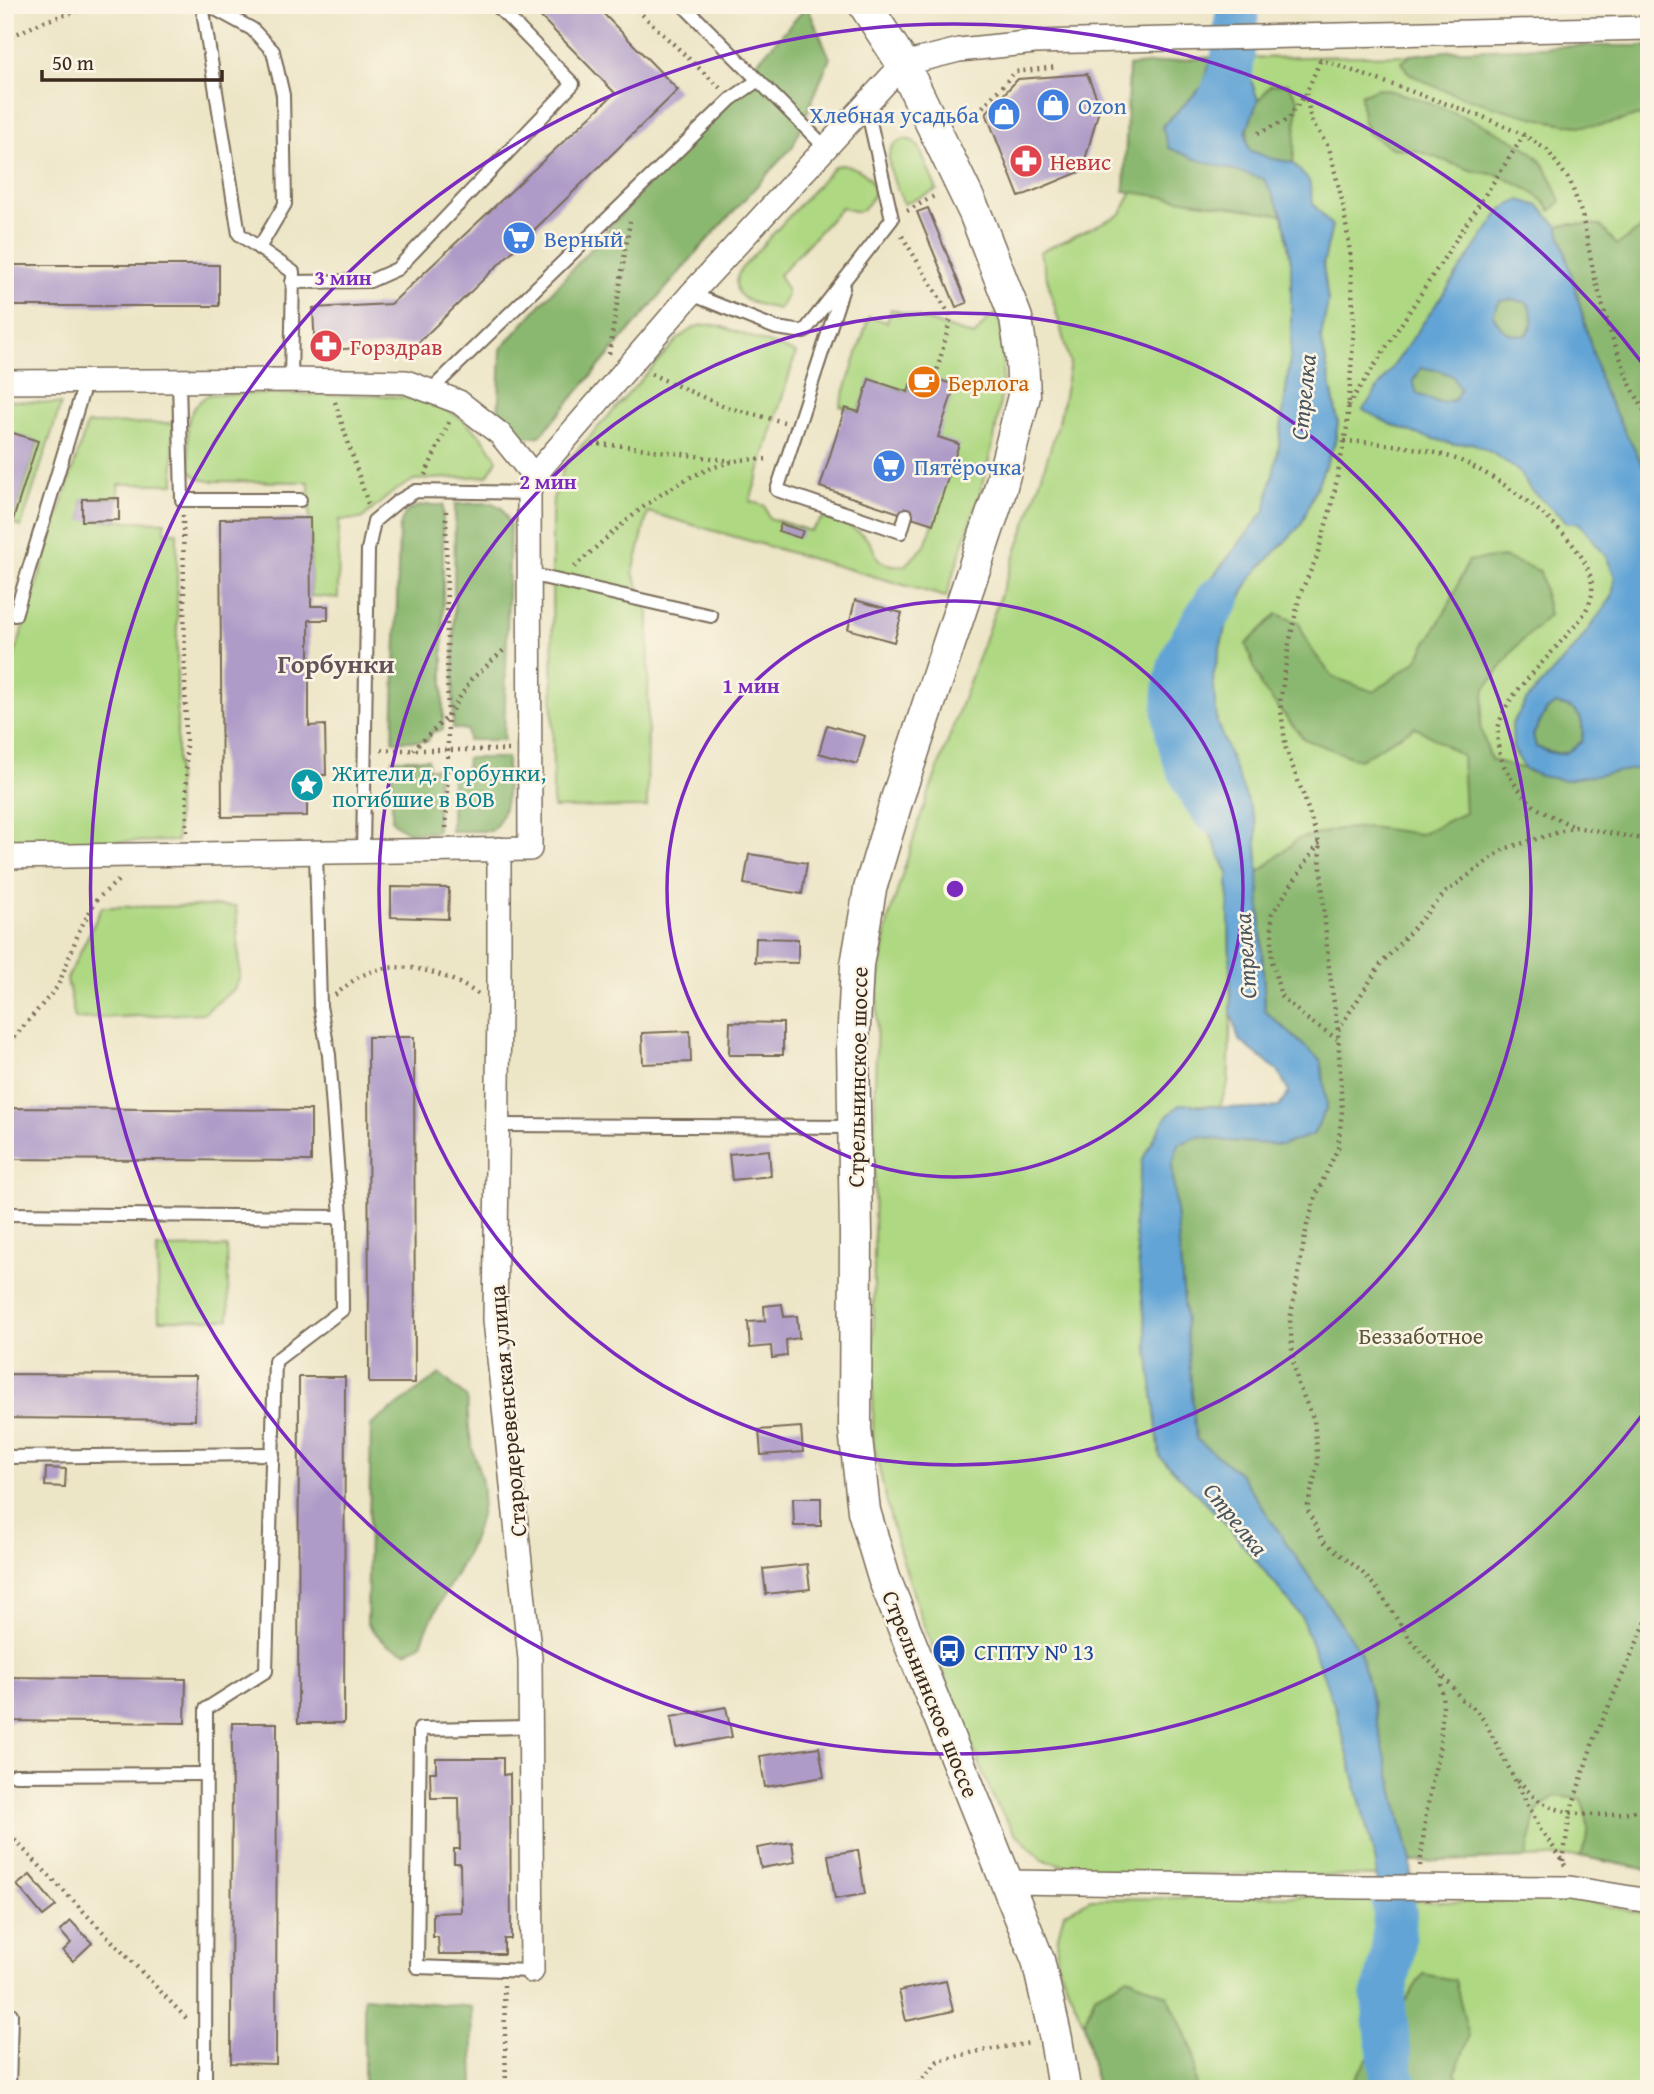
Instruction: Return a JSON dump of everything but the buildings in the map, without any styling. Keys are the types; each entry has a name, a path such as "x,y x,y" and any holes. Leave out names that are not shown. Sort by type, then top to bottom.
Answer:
{"main road":[{"name":"Стрельнинское шоссе","path":"865,5 903,64 975,213 1016,318 1024,396 999,494 897,799 870,889 857,965 853,1046 855,1429 864,1511 884,1578 1038,1960 1064,2089"}],"street":[{"path":"532,485 601,396 903,64 959,50 1035,42 1649,28"},
{"path":"5,382 406,382 459,402 500,434 532,485 529,574 530,849 5,857"},
{"name":"Стародеревенская улица","path":"499,849 495,1320 530,1659 532,1971"},
{"path":"1008,1882 1570,1888 1649,1901"}],"lane":[{"path":"202,5 239,234 293,272 290,380"},
{"path":"208,5 252,29 274,51 281,84 285,204 259,248"},
{"path":"292,282 370,281 397,269 573,84 496,5"},
{"path":"683,5 826,148"},
{"path":"430,390 731,99 757,80"},
{"path":"804,332 892,219 866,104"},
{"path":"846,278 777,490 901,532 906,515"},
{"path":"691,294 776,328 804,332 826,339"},
{"path":"179,381 183,500 300,500"},
{"path":"15,615 85,383"},
{"path":"363,851 368,550 374,521 416,491 532,485"},
{"path":"529,574 711,616"},
{"path":"205,2089 206,1709 266,1671 275,1362 342,1310 341,1217 329,1055 320,1006 316,852"},
{"path":"498,1125 854,1126"},
{"path":"5,1214 341,1217"},
{"path":"5,1457 273,1454"},
{"path":"531,1727 420,1729 417,1967 532,1971"},
{"path":"15,1775 206,1774"},
{"path":"9,2089 11,2014"}],"path":[{"path":"5,39 46,21 98,5"},
{"path":"632,5 731,99"},
{"path":"1315,51 1320,61 1481,116 1524,135 1547,150 1570,181 1582,215 1594,275 1611,334 1630,384 1649,420"},
{"path":"1258,133 1287,120 1306,94 1320,61"},
{"path":"936,128 979,111 1015,72 1066,66"},
{"path":"1306,94 1311,120 1329,148 1343,204 1350,252 1354,327 1344,441 1332,503 1316,559 1300,594 1280,704 1286,750 1319,843 1328,961 1338,1031 1342,1111 1338,1148 1317,1193 1307,1225 1290,1320 1293,1360 1298,1384 1314,1420 1317,1450 1318,1463 1307,1509 1323,1541 1361,1571 1378,1590 1410,1639 1462,1700 1475,1709 1485,1722 1541,1830 1563,1861 1570,1888"},
{"path":"1348,407 1524,135"},
{"path":"601,396 635,191"},
{"path":"935,379 951,317 892,219 944,191"},
{"path":"644,371 725,407 778,420"},
{"path":"328,381 374,521"},
{"path":"416,491 459,402"},
{"path":"1344,441 1383,443 1458,460 1490,475 1538,510 1579,551 1593,584 1591,600 1580,620 1524,683 1506,708 1498,728 1497,748 1502,765 1535,807 1575,827 1649,840"},
{"path":"588,444 625,446 733,461 759,459"},
{"path":"559,580 654,498 693,475 733,461"},
{"path":"445,850 448,750 446,491"},
{"path":"183,500 187,834"},
{"path":"413,750 448,716 471,680 504,652 508,645"},
{"path":"366,750 530,750"},
{"path":"1338,1031 1381,964 1446,892 1504,849 1575,827"},
{"path":"1319,843 1272,914 1272,961 1280,996 1304,1017 1338,1039"},
{"path":"5,1048 58,986 80,929 97,899 120,880 142,855"},
{"path":"320,1006 365,974 390,966 419,968 472,990 499,1007"},
{"path":"1563,1861 1570,1813 1594,1739 1649,1615"},
{"path":"1416,1888 1426,1814 1440,1745 1444,1704 1441,1684 1443,1675"},
{"path":"1512,1774 1537,1799 1570,1813 1622,1814 1649,1808"},
{"path":"5,1830 205,2038"},
{"path":"503,1970 506,2089"},
{"path":"914,2089 938,2061 979,2051 1056,2039"},
{"path":"280,2089 314,2089"},
{"path":"475,2089 488,2089"}],"green space":[{"path":"807,6 830,58 793,146 701,247 540,436 516,438 498,424 501,349"},
{"path":"1563,46 1649,46 1649,122 1639,115 1589,126 1544,120 1439,88 1407,71 1402,62 1411,55 1446,51"},
{"name":"Беззаботное","path":"1411,55 1403,62 1649,55 1649,1870 1580,1856 1411,1862 1360,1652 1313,1135 1265,1011 1256,823 1217,723 1213,677 1225,628 1252,576 1301,525 1335,442 1338,422 1321,337 1328,301 1323,265 1332,226 1313,204 1309,181 1269,158 1258,100 1250,77 1251,58"},
{"path":"1212,57 1203,86 1162,126 1264,179 1283,215 1124,191 1129,66"},
{"path":"1288,84 1298,99 1293,163 1249,150 1248,140 1251,114 1259,100 1271,85"},
{"path":"1378,88 1415,98 1462,116 1526,148 1545,168 1561,201 1551,211 1529,190 1499,175 1473,171 1418,151 1392,148 1368,133 1363,119 1361,95"},
{"path":"1162,127 1264,179 1283,215 1291,262 1291,351 1278,452 1265,511 1211,579 1182,670 1197,806 1228,873 1231,1013 1228,1083 1220,1106 1180,1104 1134,1222 1160,1457 1223,1520 1301,1616 1337,1713 1376,1863 1377,1876 1120,1873 1079,1870 1042,1859 1015,1833 994,1800 921,1618 893,1529 873,1442 875,1084 878,988 888,921 919,821 1028,519 1060,418 1070,363 1040,252 1121,214"},
{"path":"906,139 919,147 937,190 904,204 892,177 889,158 896,143"},
{"path":"835,166 857,169 869,178 874,190 868,204 859,211 842,207 779,275 787,292 779,309 745,299 736,288 741,269"},
{"path":"1649,223 1649,477 1603,390 1558,226 1600,225 1617,245"},
{"path":"1513,299 1528,303 1531,312 1531,328 1525,336 1505,331 1493,314 1500,301"},
{"path":"891,309 974,336 988,319 999,312 1003,349 997,421 980,492 946,597 648,512 633,573 649,613 647,807 553,808 552,519 553,499 565,464 677,340 697,327 720,326 796,353 750,501 765,506 769,518 810,531 824,517 845,525 864,536 880,561 904,566 924,547 933,524 938,437 914,373 908,392 870,380 859,412 840,406 869,317 887,322"},
{"path":"1421,368 1438,370 1453,376 1460,390 1455,400 1439,403 1417,394 1413,381"},
{"path":"210,394 370,395 426,402 465,422 487,443 497,460 487,476 414,480 393,492 361,519 339,520 338,598 311,596 309,482 209,481 198,478 191,471 189,418 200,401"},
{"path":"5,400 61,404 21,527 12,523 38,442 9,430"},
{"path":"173,423 174,484 118,484 119,498 82,499 82,520 165,522 165,532 177,532 177,841 5,843 5,657 13,660 87,424"},
{"path":"492,503 502,508 510,525 504,740 468,740 467,730 453,728 455,504"},
{"path":"426,505 443,505 443,730 432,732 428,741 393,741 399,532 406,512"},
{"name":"Беззаботное","path":"1503,557 1540,571 1549,615 1517,646 1485,689 1480,726 1491,760 1540,776 1649,767 1649,1870 1580,1856 1588,1836 1581,1799 1555,1796 1537,1811 1526,1858 1411,1862 1360,1652 1240,1474 1196,1439 1172,1165 1179,1143 1201,1136 1282,1145 1313,1135 1327,1107 1321,1061 1265,1011 1258,873 1298,839 1339,829 1370,827 1420,834 1465,813 1462,756 1415,727 1359,760 1304,739 1262,688 1246,644 1277,614 1299,623 1311,649 1333,677 1374,692 1416,661 1450,603 1468,561"},
{"path":"1555,704 1575,711 1582,726 1582,741 1561,753 1536,747 1533,735 1546,711"},
{"path":"467,758 507,758 505,806 491,831 451,831 452,770 466,769"},
{"path":"392,759 428,759 429,769 438,768 437,832 406,831 392,820"},
{"path":"236,906 240,977 234,989 204,1013 75,1019 67,979 102,907"},
{"path":"227,1247 229,1319 159,1320 157,1248"},
{"path":"440,1374 467,1398 470,1436 483,1494 480,1515 466,1554 421,1644 406,1652 387,1645 367,1624 371,1425"},
{"path":"1322,1896 1444,1902 1580,1900 1649,1915 1649,2089 1462,2089 1455,2072 1469,2037 1423,1974 1348,2089 1196,2089 1193,2051 1095,1995 1084,2024 1056,1960 1064,1913 1091,1899"},
{"path":"1423,1974 1455,1980 1469,2037 1455,2072 1462,2089 1348,2089"},
{"path":"1128,1977 1168,1996 1193,2051 1196,2089 1097,2089 1084,2024 1095,1995"},
{"path":"364,1997 472,2007 474,2089 364,2089"}],"water":[{"path":"1212,57 1251,58 1250,77 1258,100 1246,132 1249,150 1293,163 1309,181 1313,204 1332,226 1323,265 1328,302 1321,337 1338,422 1335,442 1301,525 1252,576 1225,628 1213,677 1217,723 1256,823 1265,1011 1321,1061 1327,1107 1313,1135 1282,1145 1200,1136 1179,1144 1172,1165 1196,1439 1240,1474 1360,1652 1411,1862 1414,1945 1392,1959 1377,1915 1376,1863 1337,1713 1301,1616 1223,1520 1160,1457 1134,1222 1142,1161 1166,1117 1180,1104 1256,1109 1279,1107 1289,1092 1279,1072 1239,1040 1231,1013 1228,873 1197,806 1176,736 1182,670 1211,579 1265,511 1278,452 1291,351 1291,262 1283,215 1264,179 1195,159 1169,148 1162,127 1203,86"},
{"path":"1520,200 1539,206 1558,226 1603,390 1649,477 1649,767 1564,780 1540,776 1525,769 1513,749 1512,724 1526,701 1576,646 1612,597 1615,577 1606,556 1579,523 1568,523 1531,490 1517,470 1496,455 1472,443 1453,444 1419,435 1363,410 1502,209","holes":["1513,299 1528,303 1531,312 1532,324 1525,336 1505,331 1493,314 1500,301","1421,368 1438,370 1453,376 1460,390 1455,400 1439,403 1417,394 1413,381","1555,704 1575,711 1581,720 1582,741 1560,754 1536,747 1533,735 1546,711"]}],"waterway":[{"name":"Стрелка","path":"1213,115 1231,73 1238,5"},
{"name":"Стрелка","path":"1214,812 1186,762 1174,707 1181,662 1219,598"},
{"name":"Стрелка","path":"1393,1901 1395,1913 1392,1959 1383,1998 1392,2077 1397,2089"}],"place":[{"name":"Ozon","path":"1053,105"},
{"name":"Хлебная усадьба","path":"1004,114"},
{"name":"Невис","path":"1026,161"},
{"name":"Верный","path":"519,238"},
{"name":"Горздрав","path":"326,346"},
{"name":"Берлога","path":"924,382"},
{"name":"Пятёрочка","path":"889,466"},
{"name":"Жители д. Горбунки, погибшие в ВОВ","path":"307,785"},
{"name":"СГПТУ N⁰ 13","path":"949,1651"}],"district":[{"name":"Горбунки","path":"336,663"}]}
